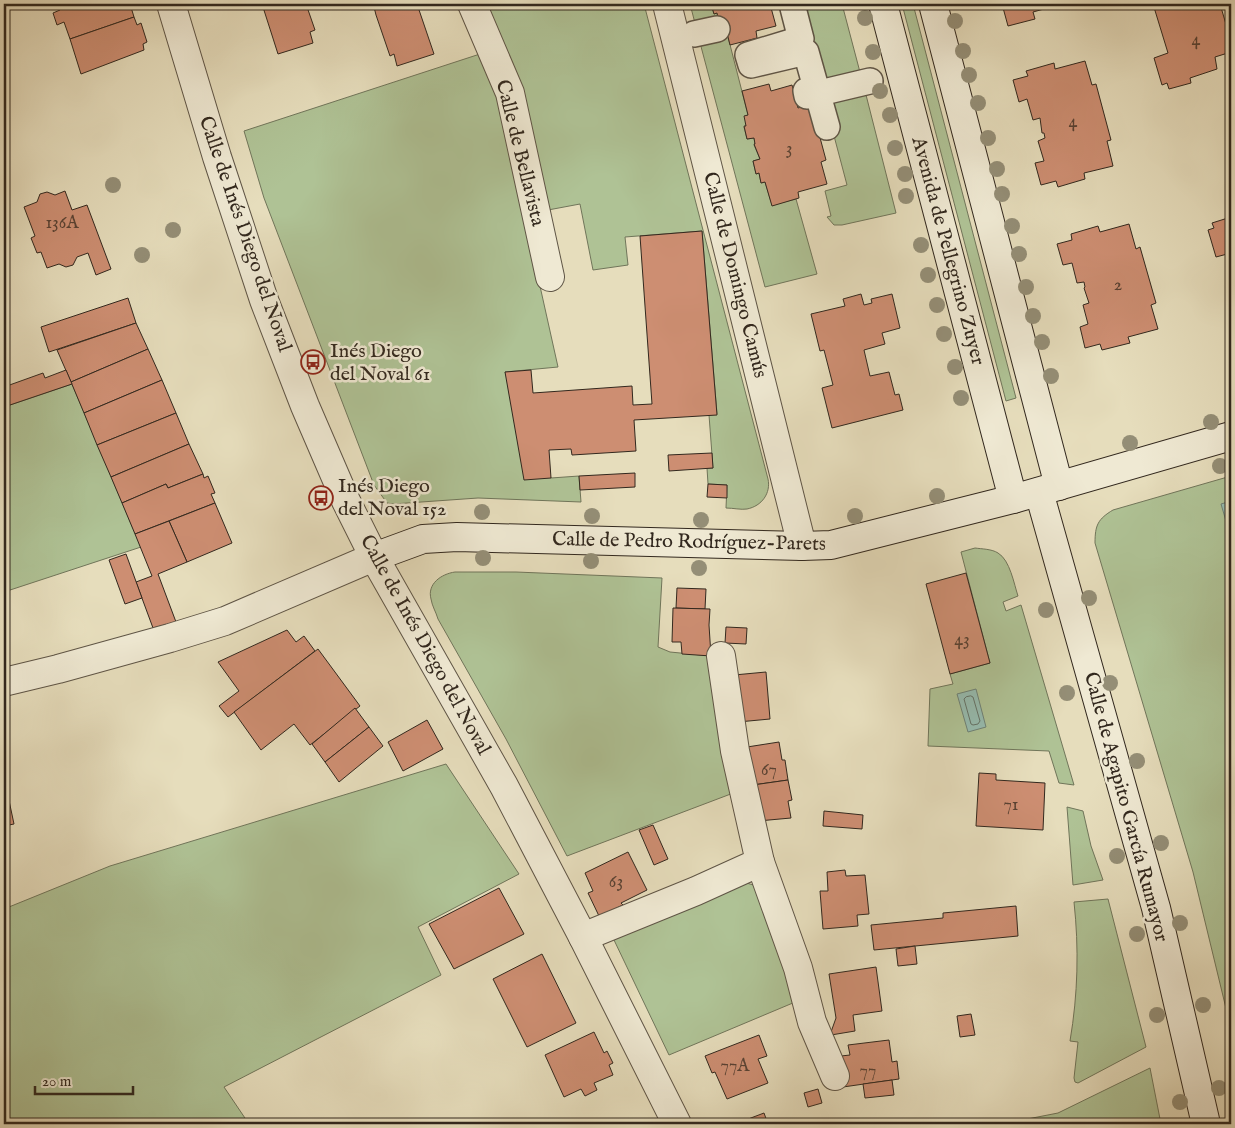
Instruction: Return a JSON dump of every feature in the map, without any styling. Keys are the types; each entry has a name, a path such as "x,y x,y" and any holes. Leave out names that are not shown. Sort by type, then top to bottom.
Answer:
{"street":[{"name":"Calle de Inés Diego del Noval","path":"171,4 217,158 264,300 346,501 374,557 504,786 584,937 677,1124"},
{"name":"Calle de Bellavista","path":"472,4 510,93 550,276"},
{"name":"Calle de Domingo Camús","path":"668,4 802,546"},
{"path":"792,4 801,40 744,65 806,52 827,127"},
{"name":"Avenida de Pellegrino Zuyer","path":"883,4 1037,492"},
{"path":"934,4 1037,492"},
{"path":"818,93 870,81"},
{"name":"Calle de Pedro Rodríguez-Parets","path":"4,682 58,669 225,620 374,557 423,539 457,537 802,546 831,545 1037,492 1231,436"},
{"name":"Calle de Agapito García Rumayor","path":"1037,492 1156,908 1206,1124"},
{"path":"721,656 735,751 760,862 798,968 812,1022 835,1076"},
{"path":"584,937 696,891 760,862"}],"green space":[{"path":"483,4 644,4 768,479 767,494 757,505 745,509 726,508 727,485 708,484 707,468 713,468 709,415 717,414 702,231 625,237 628,265 593,270 580,204 548,210"},
{"path":"690,4 711,4 714,14 717,13 719,20 696,27"},
{"path":"799,4 842,4 861,76 821,87"},
{"path":"902,4 913,4 1016,398 1006,401"},
{"path":"727,33 748,115 746,126 744,127 747,139 754,138 754,145 760,159 753,161 756,174 759,173 761,183 765,182 772,205 796,199 817,274 765,287 699,39"},
{"path":"483,53 501,111 558,367 505,372 551,478 579,476 581,502 478,498 387,503 374,485 264,198 244,131"},
{"path":"864,87 896,213 842,225 834,225 827,217 831,216 825,191 847,185 824,98"},
{"path":"72,384 141,547 4,592 4,407"},
{"path":"1231,476 1231,1029 1193,872 1095,543 1098,523 1113,510"},
{"path":"975,548 998,553 1009,567 1018,596 1003,602 1006,611 1021,605 1074,785 1059,783 1049,751 928,746 930,689 953,684 950,674 990,663 961,552"},
{"path":"455,572 516,572 662,578 658,647 670,652 711,656 736,792 567,856 506,739 438,619 430,594 431,589 440,577"},
{"path":"446,764 519,874 418,927 441,975 224,1087 249,1124 4,1124 4,909 110,866"},
{"path":"1067,807 1083,811 1091,846 1103,880 1073,885"},
{"path":"743,882 757,886 800,1000 669,1055 614,940"},
{"path":"1108,899 1146,1047 1078,1083 1075,1082 1074,1078 1078,1042 1070,1041 1077,971 1074,902"},
{"path":"1150,1068 1161,1124 1002,1124 1058,1113"}],"water":[{"path":"1231,501 1231,538 1221,504"},
{"path":"976,689 986,727 968,732 957,694"}],"building":[{"path":"68,4 130,4 134,17 70,39 64,22 57,25 53,13 60,10 59,7"},
{"path":"262,4 306,4 315,30 310,32 313,43 278,54"},
{"path":"378,4 417,4 434,54 397,66 394,54 390,56 376,15 374,7 379,6"},
{"path":"711,4 770,4 776,26 756,31 757,38 730,45 727,33 719,23 717,13 714,14"},
{"path":"1002,4 1062,4 1033,12 1035,19 1008,26"},
{"path":"1153,4 1220,4 1228,31 1226,32 1231,52 1215,57 1217,69 1190,78 1191,83 1169,89 1167,83 1162,85 1154,58 1168,53"},
{"path":"134,17 137,25 141,23 147,42 143,44 144,50 81,74 70,39"},
{"path":"1085,61 1092,85 1096,84 1111,140 1107,141 1113,166 1084,173 1085,179 1058,187 1056,181 1041,185 1035,163 1044,161 1038,141 1045,138 1044,133 1042,133 1040,118 1033,120 1027,99 1019,102 1013,80 1028,76 1026,71 1054,63 1055,69"},
{"path":"769,84 771,91 792,85 798,108 811,104 826,160 821,162 827,184 798,192 799,198 772,206 765,182 761,183 759,173 756,174 753,161 760,159 754,144 754,138 747,139 744,116 748,115 742,91"},
{"path":"65,191 72,210 87,205 111,269 96,275 88,253 77,257 73,265 66,267 59,264 47,268 41,252 37,253 31,238 35,236 24,207 37,202 40,194 47,192 55,195"},
{"path":"1231,217 1231,253 1216,257 1208,230 1214,228 1212,223"},
{"path":"1129,224 1136,249 1140,247 1156,303 1151,305 1158,329 1128,337 1130,343 1102,350 1100,344 1085,348 1080,327 1088,324 1083,305 1089,303 1084,282 1077,283 1072,263 1063,265 1057,244 1072,240 1071,234 1098,226 1100,232"},
{"path":"702,231 717,415 634,420 636,451 572,455 571,449 549,450 551,478 524,480 505,372 531,370 533,393 632,386 633,405 652,404 640,236"},
{"path":"861,294 864,305 872,303 871,299 892,294 900,328 882,333 885,344 864,350 870,376 889,372 895,395 899,394 903,410 832,428 822,388 833,385 824,350 820,351 811,314 845,306 843,299"},
{"path":"128,298 136,323 49,352 41,327"},
{"path":"136,323 148,349 71,382 57,350"},
{"path":"148,349 162,380 84,413 71,382"},
{"path":"66,370 72,384 4,407 4,387 43,373 45,378"},
{"path":"162,380 176,413 97,445 84,413"},
{"path":"176,413 189,444 111,477 97,445"},
{"path":"189,444 203,474 168,488 166,484 122,503 111,477"},
{"path":"712,453 713,468 669,471 668,455"},
{"path":"635,473 635,487 580,490 579,476"},
{"path":"203,474 204,478 208,476 215,493 211,494 215,503 135,534 122,503 166,484 168,488"},
{"path":"708,484 727,485 727,498 707,497"},
{"path":"215,503 232,543 187,562 169,521"},
{"path":"169,521 187,562 158,574 176,622 153,628 136,582 152,576 135,534"},
{"path":"126,554 142,598 125,604 109,560"},
{"path":"966,573 990,663 950,674 926,584"},
{"path":"677,588 706,589 705,609 676,608"},
{"path":"673,608 710,609 711,656 682,654 681,642 672,642"},
{"path":"726,627 747,628 746,644 725,643"},
{"path":"287,630 296,642 304,636 315,651 228,717 219,706 239,691 218,662"},
{"path":"318,649 360,706 310,745 294,724 261,750 234,712"},
{"path":"766,672 770,719 738,722 734,675"},
{"path":"355,708 369,727 325,762 312,744"},
{"path":"427,720 443,749 403,771 388,742"},
{"path":"369,727 383,746 339,782 325,762"},
{"path":"779,742 782,760 785,760 788,780 753,785 747,747"},
{"path":"979,773 996,774 996,780 1045,783 1043,830 976,826"},
{"path":"4,777 14,824 4,826"},
{"path":"788,780 792,800 788,801 791,818 758,821 753,785"},
{"path":"824,811 863,815 862,829 823,826"},
{"path":"653,825 668,859 654,865 639,830"},
{"path":"628,852 647,890 621,903 623,905 599,916 588,893 593,891 585,873"},
{"path":"845,870 846,876 865,875 869,914 857,915 858,926 823,929 820,891 828,891 827,872"},
{"path":"499,888 524,934 454,969 429,924"},
{"path":"1016,906 1018,936 874,950 871,925 943,918 943,913"},
{"path":"915,946 917,964 898,966 896,949"},
{"path":"542,954 576,1023 527,1047 493,979"},
{"path":"876,967 882,1011 853,1015 855,1031 831,1035 836,1018 829,974"},
{"path":"971,1014 975,1035 960,1037 957,1016"},
{"path":"594,1032 604,1053 607,1051 613,1063 609,1065 613,1075 594,1083 597,1090 585,1096 581,1089 564,1097 545,1055"},
{"path":"759,1035 767,1056 758,1059 768,1083 727,1099 715,1072 712,1073 705,1056"},
{"path":"889,1040 892,1062 897,1061 899,1079 843,1087 832,1057 850,1055 848,1045"},
{"path":"892,1080 894,1095 865,1098 863,1084"},
{"path":"818,1089 822,1103 808,1107 804,1093"},
{"path":"764,1113 768,1124 735,1124"},
{"path":"716,1119 718,1124 699,1124"}],"place":[{"name":"Inés Diego del Noval 61","path":"313,362"},
{"name":"Inés Diego del Noval 152","path":"321,498"}]}
